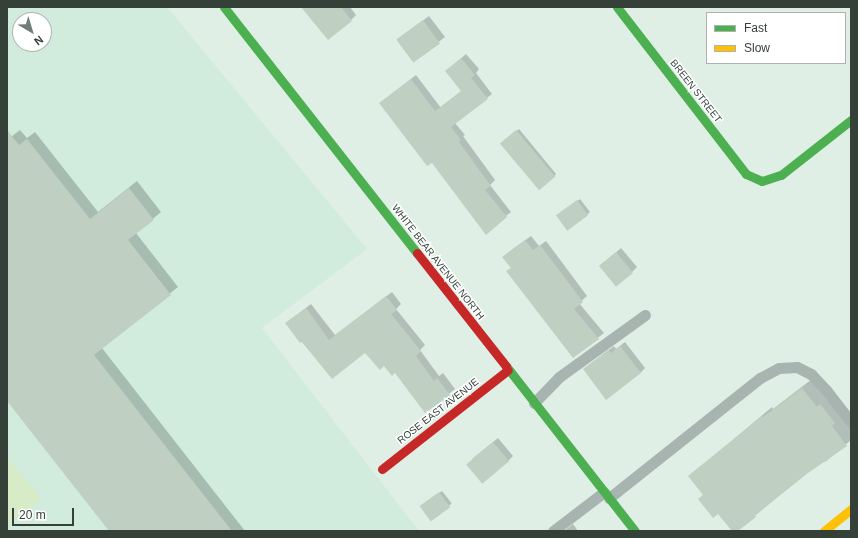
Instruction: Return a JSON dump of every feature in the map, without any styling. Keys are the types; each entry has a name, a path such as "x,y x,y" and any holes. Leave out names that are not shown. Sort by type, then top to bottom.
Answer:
{"main road":[{"name":"WHITE BEAR AVENUE NORTH","path":"224,7 635,531"},
{"name":"BREEN STREET","path":"617,7 746,174 762,180 781,175 851,120"},
{"name":"ROSE EAST AVENUE","path":"382,469 508,370"},
{"path":"824,531 851,509"}],"lane":[{"path":"534,403 559,377 645,315"},
{"path":"554,531 607,495 760,378 779,368 797,367 810,374 826,390 851,422"}],"shaded area":[{"path":"7,7 167,7 367,249 262,328 419,531 7,531"},
{"path":"7,457 41,499 7,526"}],"building":[{"path":"301,7 341,7 352,21 328,40"},
{"path":"423,20 440,43 413,63 396,39"},
{"path":"461,58 475,75 471,78 488,99 451,127 461,140 459,142 491,186 485,190 507,217 486,235 432,163 427,166 379,103 411,79 435,111 461,91 445,71"},
{"path":"7,130 19,145 27,139 90,219 129,188 154,220 128,240 171,295 94,355 232,531 109,531 7,401"},
{"path":"516,130 555,177 539,190 500,143"},
{"path":"577,200 588,215 567,231 556,215"},
{"path":"525,240 533,250 540,245 583,302 574,309 599,339 573,358 506,271 511,268 502,257"},
{"path":"616,252 633,273 616,287 599,266"},
{"path":"386,296 397,310 391,314 421,351 416,356 434,381 437,378 450,395 425,413 395,373 392,376 384,366 380,370 365,353 332,379 302,342 300,343 285,323 306,308 329,340"},
{"path":"620,346 641,373 606,400 583,369 608,350 611,353"},
{"path":"802,388 817,407 820,404 835,423 832,426 847,446 808,473 755,515 756,517 738,531 732,531 718,514 713,518 698,499 703,495 688,476 762,416 763,417"},
{"path":"493,442 509,461 482,484 466,464"},
{"path":"439,492 450,507 431,521 420,506"}],"traffic: fast":[{"path":"224,7 417,253"},
{"path":"617,7 746,174 762,181 781,175 851,120"},
{"path":"506,366 635,531"}],"traffic: slow":[{"path":"824,531 851,509"}],"traffic: jam":[{"path":"417,253 506,366"},
{"path":"382,469 508,370"}]}
